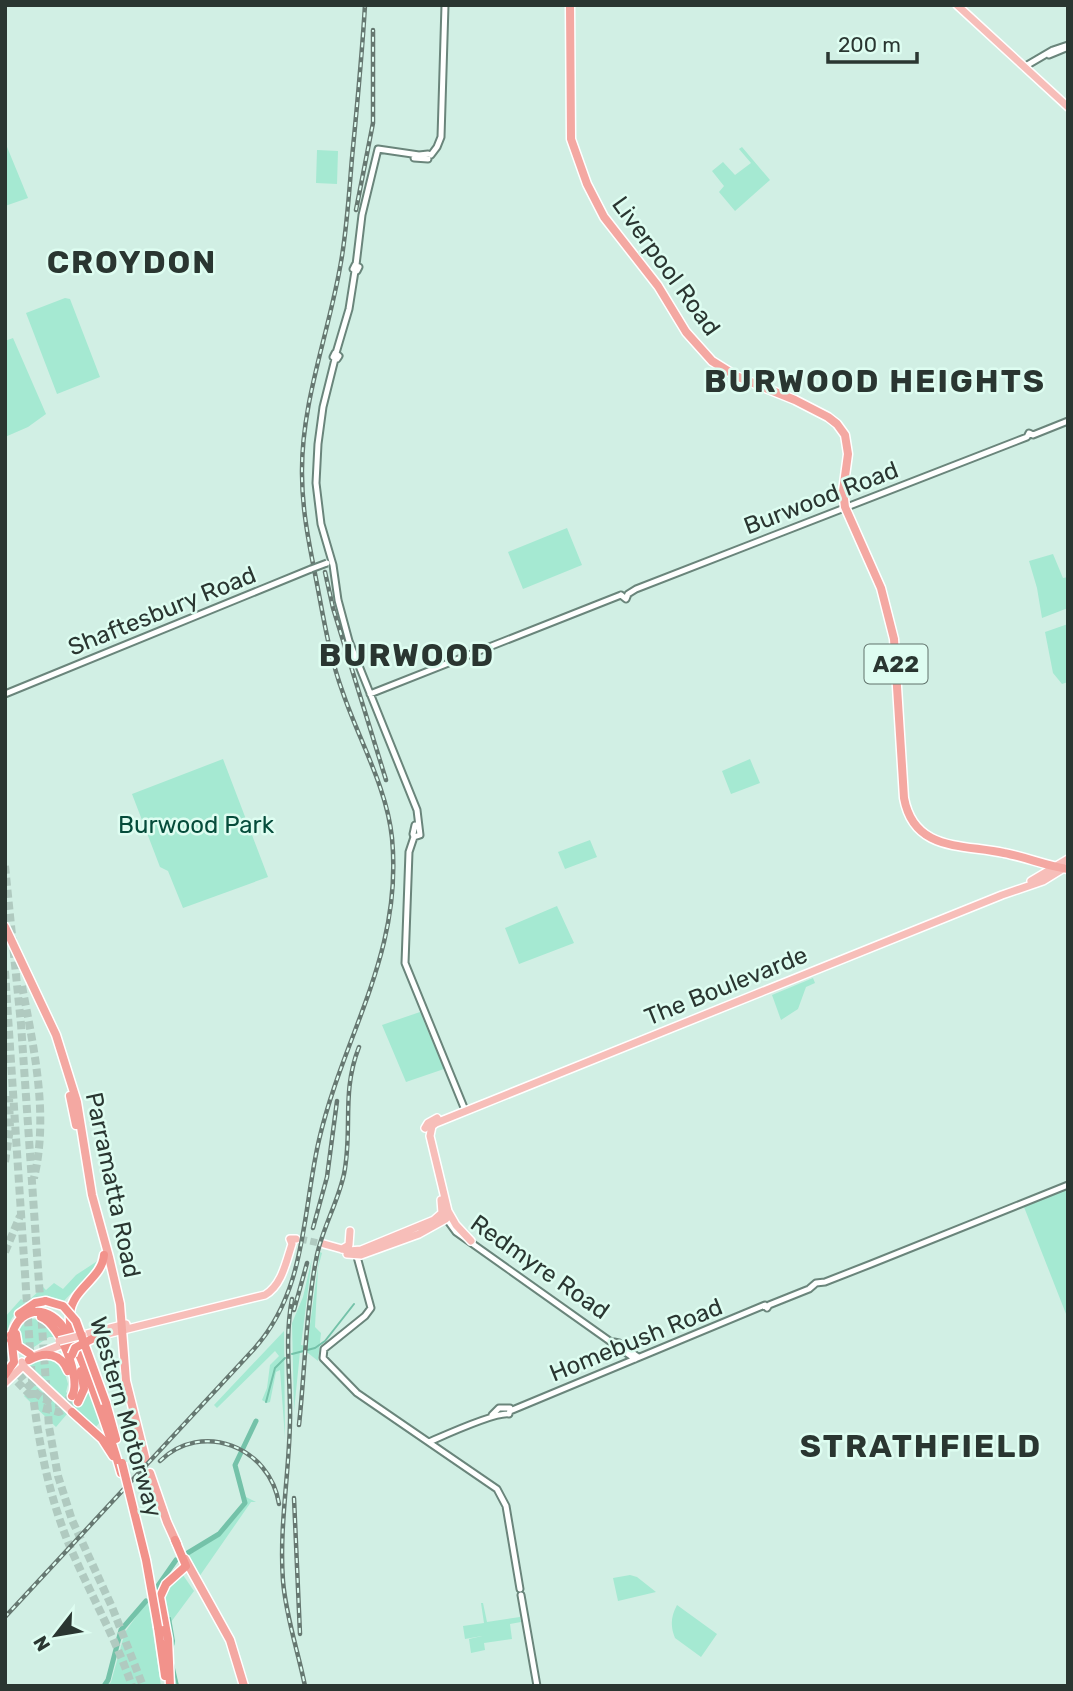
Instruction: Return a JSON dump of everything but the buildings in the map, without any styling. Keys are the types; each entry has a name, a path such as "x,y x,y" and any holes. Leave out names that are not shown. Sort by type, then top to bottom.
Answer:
{"highway":[{"name":"Liverpool Road","path":"570,5 571,139 587,184 600,210 658,286 686,332 715,364 759,387 814,409 837,424 846,441 843,491 881,588 893,634 904,798 911,820 921,832 939,842 1064,866"},
{"name":"Liverpool Road","path":"847,506 884,587 896,629 909,798 915,819 926,831 942,838 1009,850 1064,866"},
{"name":"Parramatta Road","path":"5,927 8,943 62,1052 79,1111 92,1195 120,1328 121,1375 134,1438 144,1463"},
{"path":"105,1253 107,1268"},
{"name":"Western Motorway","path":"105,1253 100,1268 79,1290 73,1301 70,1322 120,1469 140,1551 167,1686"},
{"name":"Parramatta Road","path":"107,1268 120,1328"},
{"name":"Western Motorway","path":"107,1268 80,1296 75,1310 75,1321 117,1446 120,1469"},
{"path":"5,1379 14,1362 12,1326 19,1313 35,1303 46,1301 63,1306 74,1316 106,1403 117,1446"},
{"path":"12,1340 17,1322 30,1312 46,1313 60,1323 84,1378 84,1389 74,1398"},
{"path":"29,1318 43,1318 56,1328 75,1381 74,1398 71,1379 61,1359 44,1354 25,1364 16,1340 16,1332 20,1324 29,1318"},
{"path":"74,1398 80,1387 72,1355 85,1338 100,1335"},
{"path":"72,1412 102,1439 120,1469"},
{"path":"185,1568 149,1474 168,1538 185,1568 228,1642 242,1686"},
{"path":"175,1540 230,1640 242,1686"},
{"path":"167,1686 168,1640 161,1594 166,1584 185,1568"}],"main road":[{"path":"445,5 441,137 438,147 429,156 379,151 368,191 349,309 335,356 320,428 316,475 321,524 346,630 414,811 416,833 408,852 405,963 465,1110"},
{"path":"957,5 1068,107"},
{"path":"1024,67 1067,45"},
{"name":"Burwood Road","path":"370,694 621,595 625,599 628,594 692,566 1068,421"},
{"name":"Shaftesbury Road","path":"5,694 330,562"},
{"path":"1042,863 1045,869 1043,875"},
{"name":"The Boulevarde","path":"1002,895 1064,866"},
{"name":"The Boulevarde","path":"429,1127 465,1110 527,1088 1002,895 1043,881 1064,866"},
{"name":"The Boulevarde","path":"429,1127 428,1123 436,1118 465,1110"},
{"name":"Redmyre Road","path":"429,1127 446,1215"},
{"name":"Homebush Road","path":"429,1442 489,1418 499,1413 500,1408 510,1410 1068,1185"},
{"path":"323,1246 356,1253 446,1215 471,1241"},
{"path":"343,1251 349,1245 350,1231"},
{"path":"100,1335 150,1318 165,1319 269,1293 279,1280 297,1241"},
{"name":"Redmyre Road","path":"471,1241 636,1358"},
{"path":"343,1251 354,1261 363,1280"},
{"path":"356,1253 374,1309"},
{"path":"369,1299 362,1317 326,1347 322,1353 324,1360 353,1389 497,1489 506,1506 537,1686"},
{"path":"5,1379 44,1350 60,1343 120,1328"},
{"name":"Redmyre Road","path":"614,1342 620,1343 636,1358"},
{"path":"621,1364 626,1359 625,1352"},
{"path":"646,1354 647,1363"},
{"path":"25,1364 72,1412"}],"green space":[{"path":"5,142 28,198 5,206"},
{"path":"742,147 770,180 735,211 719,192 724,186 712,171 723,162 735,175 751,163 739,149"},
{"path":"317,150 338,151 337,184 316,183"},
{"path":"65,298 70,299 100,377 57,394 26,313"},
{"path":"13,338 46,414 28,427 5,437 5,341"},
{"path":"567,528 582,565 523,589 508,552"},
{"path":"1053,554 1063,578 1068,577 1068,608 1042,618 1029,561"},
{"path":"1068,624 1068,682 1062,684 1053,673 1045,632"},
{"name":"Burwood Park","path":"223,759 268,877 183,908 168,871 160,867 132,794"},
{"path":"750,759 760,783 731,794 722,771"},
{"path":"590,840 597,857 565,869 558,852"},
{"path":"557,906 574,943 519,964 505,928"},
{"path":"813,978 815,983 806,987 798,1009 781,1020 772,995"},
{"path":"420,1012 444,1069 406,1082 382,1025"},
{"path":"1068,1189 1068,1319 1024,1207"},
{"path":"320,1252 315,1327 321,1333 318,1361 308,1353 300,1352 294,1411 292,1323 303,1297 312,1258 301,1345 307,1346"},
{"path":"99,1260 92,1272 62,1304 58,1302 31,1306 17,1313 9,1326 8,1366 5,1355 5,1317 21,1299 26,1303 43,1287 46,1290 54,1283 63,1289 76,1275"},
{"path":"31,1319 44,1320 57,1337 49,1337 31,1349 21,1347 20,1330 23,1324"},
{"path":"284,1331 285,1438 280,1370 276,1372 270,1402 262,1400 267,1388 270,1365 279,1356 275,1351 217,1408 214,1405"},
{"path":"49,1357 63,1367 68,1384 66,1392 79,1403 86,1379 101,1421 94,1429 29,1368 33,1361"},
{"path":"35,1385 67,1414 56,1427 24,1396"},
{"path":"246,1497 256,1502 251,1502 199,1577 187,1556 218,1537 246,1503"},
{"path":"183,1575 194,1591 171,1622 175,1644 172,1659 179,1686 173,1686 165,1617 151,1620 161,1686 107,1686 111,1682 125,1632 148,1600 149,1606 163,1603 167,1588"},
{"path":"630,1575 637,1577 656,1592 618,1601 613,1578"},
{"path":"481,1603 487,1622 520,1617 521,1622 510,1624 512,1639 484,1643 485,1650 471,1653 469,1639 482,1636 465,1639 463,1626 484,1623"},
{"path":"677,1605 717,1634 701,1657 675,1638 672,1621"}],"waterway":[{"path":"292,1354 315,1348 325,1341 354,1304"},
{"path":"266,1402 275,1368 285,1358"},
{"path":"186,1554 219,1534 245,1503 235,1465 256,1421"},
{"path":"155,1590 176,1560"},
{"path":"104,1686 121,1630 146,1601"},
{"path":"170,1618 174,1641 172,1650"},
{"path":"172,1659 178,1686"}],"tunnel":[{"path":"5,866 21,1024 49,1427 58,1476 72,1520 112,1607 143,1686"},
{"path":"5,971 33,1395 38,1432 61,1524 132,1686"},
{"path":"22,986 35,1058 40,1106 34,1178"},
{"path":"5,1162 10,1129 9,1096"},
{"path":"5,1252 20,1216"},
{"path":"300,1239 324,1244"},
{"path":"5,1354 25,1382 44,1399 54,1403 63,1402 72,1396"},
{"path":"9,1373 34,1399"},
{"path":"43,1408 59,1412 78,1402"},
{"path":"143,1464 147,1476"}],"railway":[{"path":"5,1617 254,1349 271,1326 284,1302 293,1276 319,1140 342,1064 369,992 389,919 393,880 389,819 379,783 349,711 334,666 309,543 302,488 306,420 336,289 345,236 365,5"},
{"path":"356,210 373,123 373,30"},
{"path":"325,572 333,608 386,780"},
{"path":"299,1425 313,1276 320,1245 344,1174 350,1080 359,1047"},
{"path":"313,1228 327,1177 337,1101"},
{"path":"294,1310 307,1263"},
{"path":"292,1299 288,1345 290,1422 282,1561 287,1608 305,1686"},
{"path":"160,1461 177,1449 195,1442 232,1446 263,1467 273,1484 279,1504"},
{"path":"294,1498 300,1634"}],"district":[{"name":"CROYDON","path":"132,262"},
{"name":"BURWOOD HEIGHTS","path":"875,381"},
{"name":"BURWOOD","path":"407,655"},
{"name":"STRATHFIELD","path":"921,1446"}]}
